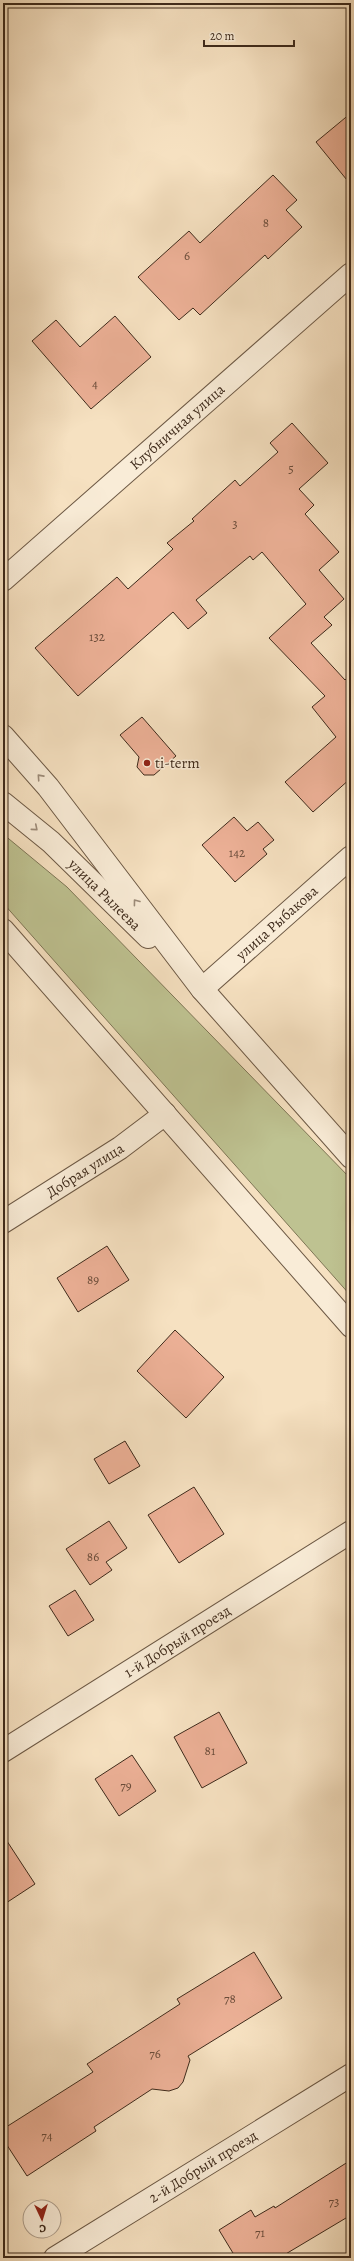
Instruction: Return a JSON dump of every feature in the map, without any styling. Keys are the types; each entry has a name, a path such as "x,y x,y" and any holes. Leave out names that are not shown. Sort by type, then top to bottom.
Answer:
{"street":[{"name":"Клубничная улица","path":"3,580 351,274"},
{"name":"улица Рылеева","path":"3,736 48,787 202,989"},
{"name":"улица Рылеева","path":"4,804 50,842 202,989 351,1157"},
{"name":"улица Рыбакова","path":"202,989 351,857"},
{"path":"3,930 351,1326"},
{"name":"Добрая улица","path":"3,1222 120,1148 164,1114"},
{"name":"1-й Добрый проезд","path":"3,1751 351,1532"},
{"name":"2-й Добрый проезд","path":"55,2258 351,2075"}],"green space":[{"path":"3,834 67,887 351,1179 351,1296 3,903"}],"building":[{"path":"351,113 351,185 316,142"},
{"path":"273,175 297,200 286,210 302,227 268,259 265,255 200,315 193,308 179,320 138,277 189,231 200,243"},
{"path":"115,316 151,357 91,409 32,341 56,320 80,347"},
{"path":"292,423 328,463 299,489 314,505 305,514 339,552 319,570 344,599 324,617 332,625 311,643 345,680 351,674 351,778 313,812 285,782 336,737 312,707 325,696 269,638 306,604 262,552 253,560 250,556 196,600 207,613 188,629 173,612 78,696 35,648 117,577 128,589 173,549 167,543 194,521 192,519 235,480 240,486 278,452 270,443"},
{"path":"142,717 176,756 154,775 144,775 137,767 139,757 120,735"},
{"path":"234,817 247,831 258,822 274,840 263,849 267,854 235,882 202,845"},
{"path":"107,1246 129,1280 78,1312 57,1278"},
{"path":"175,1330 224,1377 186,1418 137,1371"},
{"path":"125,1441 140,1466 109,1484 94,1459"},
{"path":"194,1487 224,1534 179,1563 148,1515"},
{"path":"109,1521 127,1548 106,1562 112,1570 90,1585 66,1549"},
{"path":"75,1590 94,1620 68,1636 49,1606"},
{"path":"219,1712 247,1763 202,1788 174,1737"},
{"path":"132,1755 156,1791 119,1816 95,1779"},
{"path":"3,1835 35,1884 3,1905"},
{"path":"254,1952 282,1998 188,2056 190,2060 183,2082 178,2088 169,2091 152,2089 94,2127 96,2131 27,2176 3,2139 3,2129 93,2072 87,2064 180,2004 177,1999"},
{"path":"351,2160 351,2215 279,2258 236,2258 219,2230 251,2210 255,2217 274,2206 275,2208"}],"place":[{"name":"ti-term","path":"147,763"}]}
